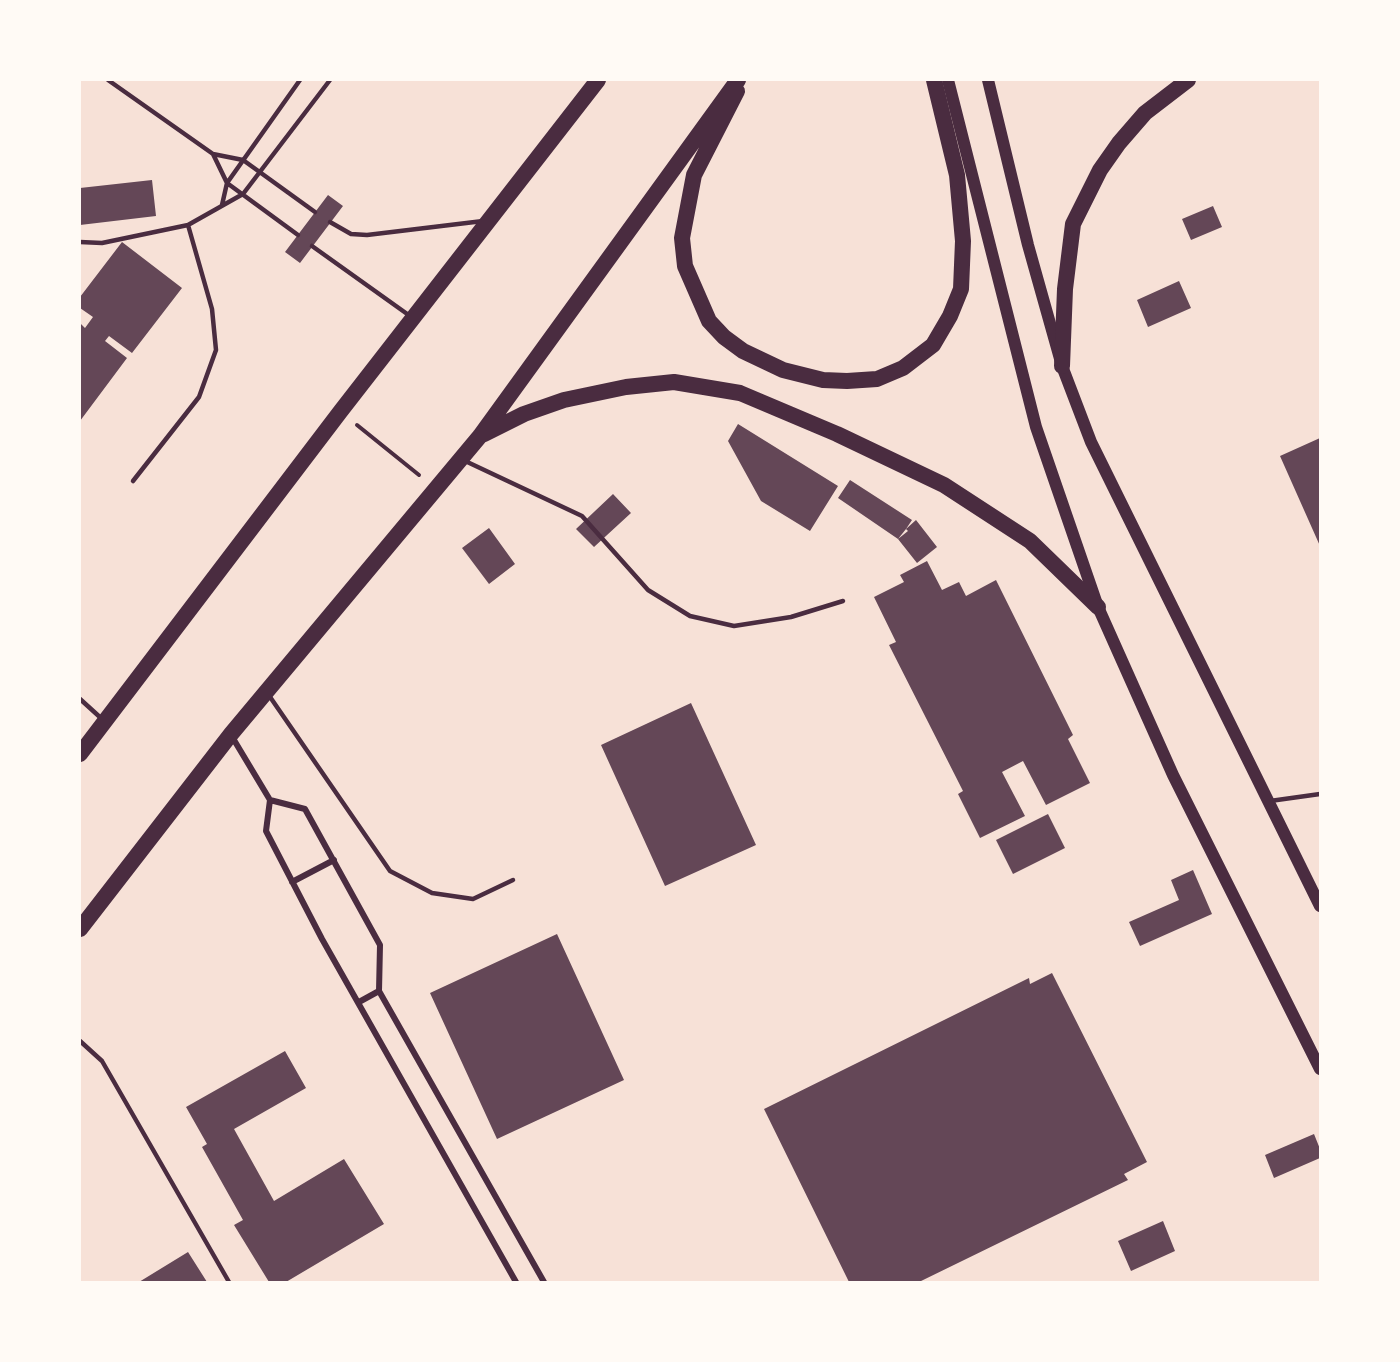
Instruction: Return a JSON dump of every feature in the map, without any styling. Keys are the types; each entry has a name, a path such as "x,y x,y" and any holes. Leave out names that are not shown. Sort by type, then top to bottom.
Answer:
{"highway":[{"path":"80,753 340,412 414,320 598,80"},
{"path":"740,80 729,111 694,175 681,238 685,266 706,314 724,337 743,351 783,370 823,380 847,381 877,379 903,368 933,345 950,316 961,289 963,241 957,175 934,80"},
{"path":"80,929 231,734 480,436 740,80"},
{"path":"1062,366 1065,289 1073,224 1100,170 1119,143 1145,113 1188,80"},
{"path":"480,436 524,414 564,400 626,387 674,382 740,393 837,434 944,485 1029,541 1098,607"}],"main road":[{"path":"948,80 1036,427 1098,607 1173,775 1320,1069"},
{"path":"988,80 1028,245 1062,366 1091,442 1320,906"}],"street":[{"path":"231,734 270,800 266,831 292,882 516,1282"},
{"path":"270,800 305,808 380,945 379,991 544,1282"},
{"path":"292,882 334,860"},
{"path":"359,1002 379,991"}],"lane":[{"path":"108,80 213,154 243,160 315,212"},
{"path":"222,205 227,183 300,80"},
{"path":"80,242 102,243 188,225 243,194 330,80"},
{"path":"213,154 227,183 298,235"},
{"path":"330,222 351,234 367,235 491,220"},
{"path":"133,481 198,398 216,350 212,309 188,225"},
{"path":"312,246 414,320"},
{"path":"461,459 582,516 648,591 690,616 734,626 791,617 843,601"},
{"path":"266,692 390,871 432,893 472,899 513,880"},
{"path":"80,699 104,721"},
{"path":"1268,802 1320,794"},
{"path":"80,1041 102,1061 230,1282"}],"path":[{"path":"340,412 435,489"}],"building":[{"path":"152,180 156,216 80,225 80,188"},
{"path":"328,195 343,206 300,263 285,252"},
{"path":"1213,206 1222,227 1191,240 1182,219"},
{"path":"122,242 182,288 132,353 109,336 105,341 127,358 80,421 80,323 85,328 93,317 80,308 80,297"},
{"path":"1179,281 1191,308 1148,327 1137,300"},
{"path":"738,424 838,486 810,531 761,501 728,441"},
{"path":"1320,438 1320,546 1280,456"},
{"path":"850,480 912,520 898,539 838,498"},
{"path":"613,494 631,513 594,547 576,529"},
{"path":"916,520 937,547 917,563 898,539"},
{"path":"489,528 515,564 489,584 462,548"},
{"path":"927,561 942,590 959,582 966,596 996,580 1073,735 1068,739 1090,783 1046,805 1023,761 1002,772 1025,816 980,838 958,794 963,791 889,645 896,642 874,597 904,582 900,575"},
{"path":"691,703 756,845 665,886 601,745"},
{"path":"1048,814 1065,848 1013,874 996,840"},
{"path":"1193,870 1212,914 1140,946 1129,922 1179,900 1171,880"},
{"path":"557,934 624,1080 497,1139 430,993"},
{"path":"1052,973 1147,1162 1124,1174 1128,1180 919,1282 849,1282 764,1109 1029,978 1030,984"},
{"path":"285,1051 306,1088 234,1129 274,1201 344,1159 384,1224 286,1282 269,1282 234,1225 243,1220 202,1147 207,1144 186,1107"},
{"path":"1314,1134 1320,1149 1320,1158 1274,1178 1265,1155"},
{"path":"1163,1221 1175,1251 1131,1271 1118,1241"},
{"path":"188,1252 207,1282 139,1282"}]}
